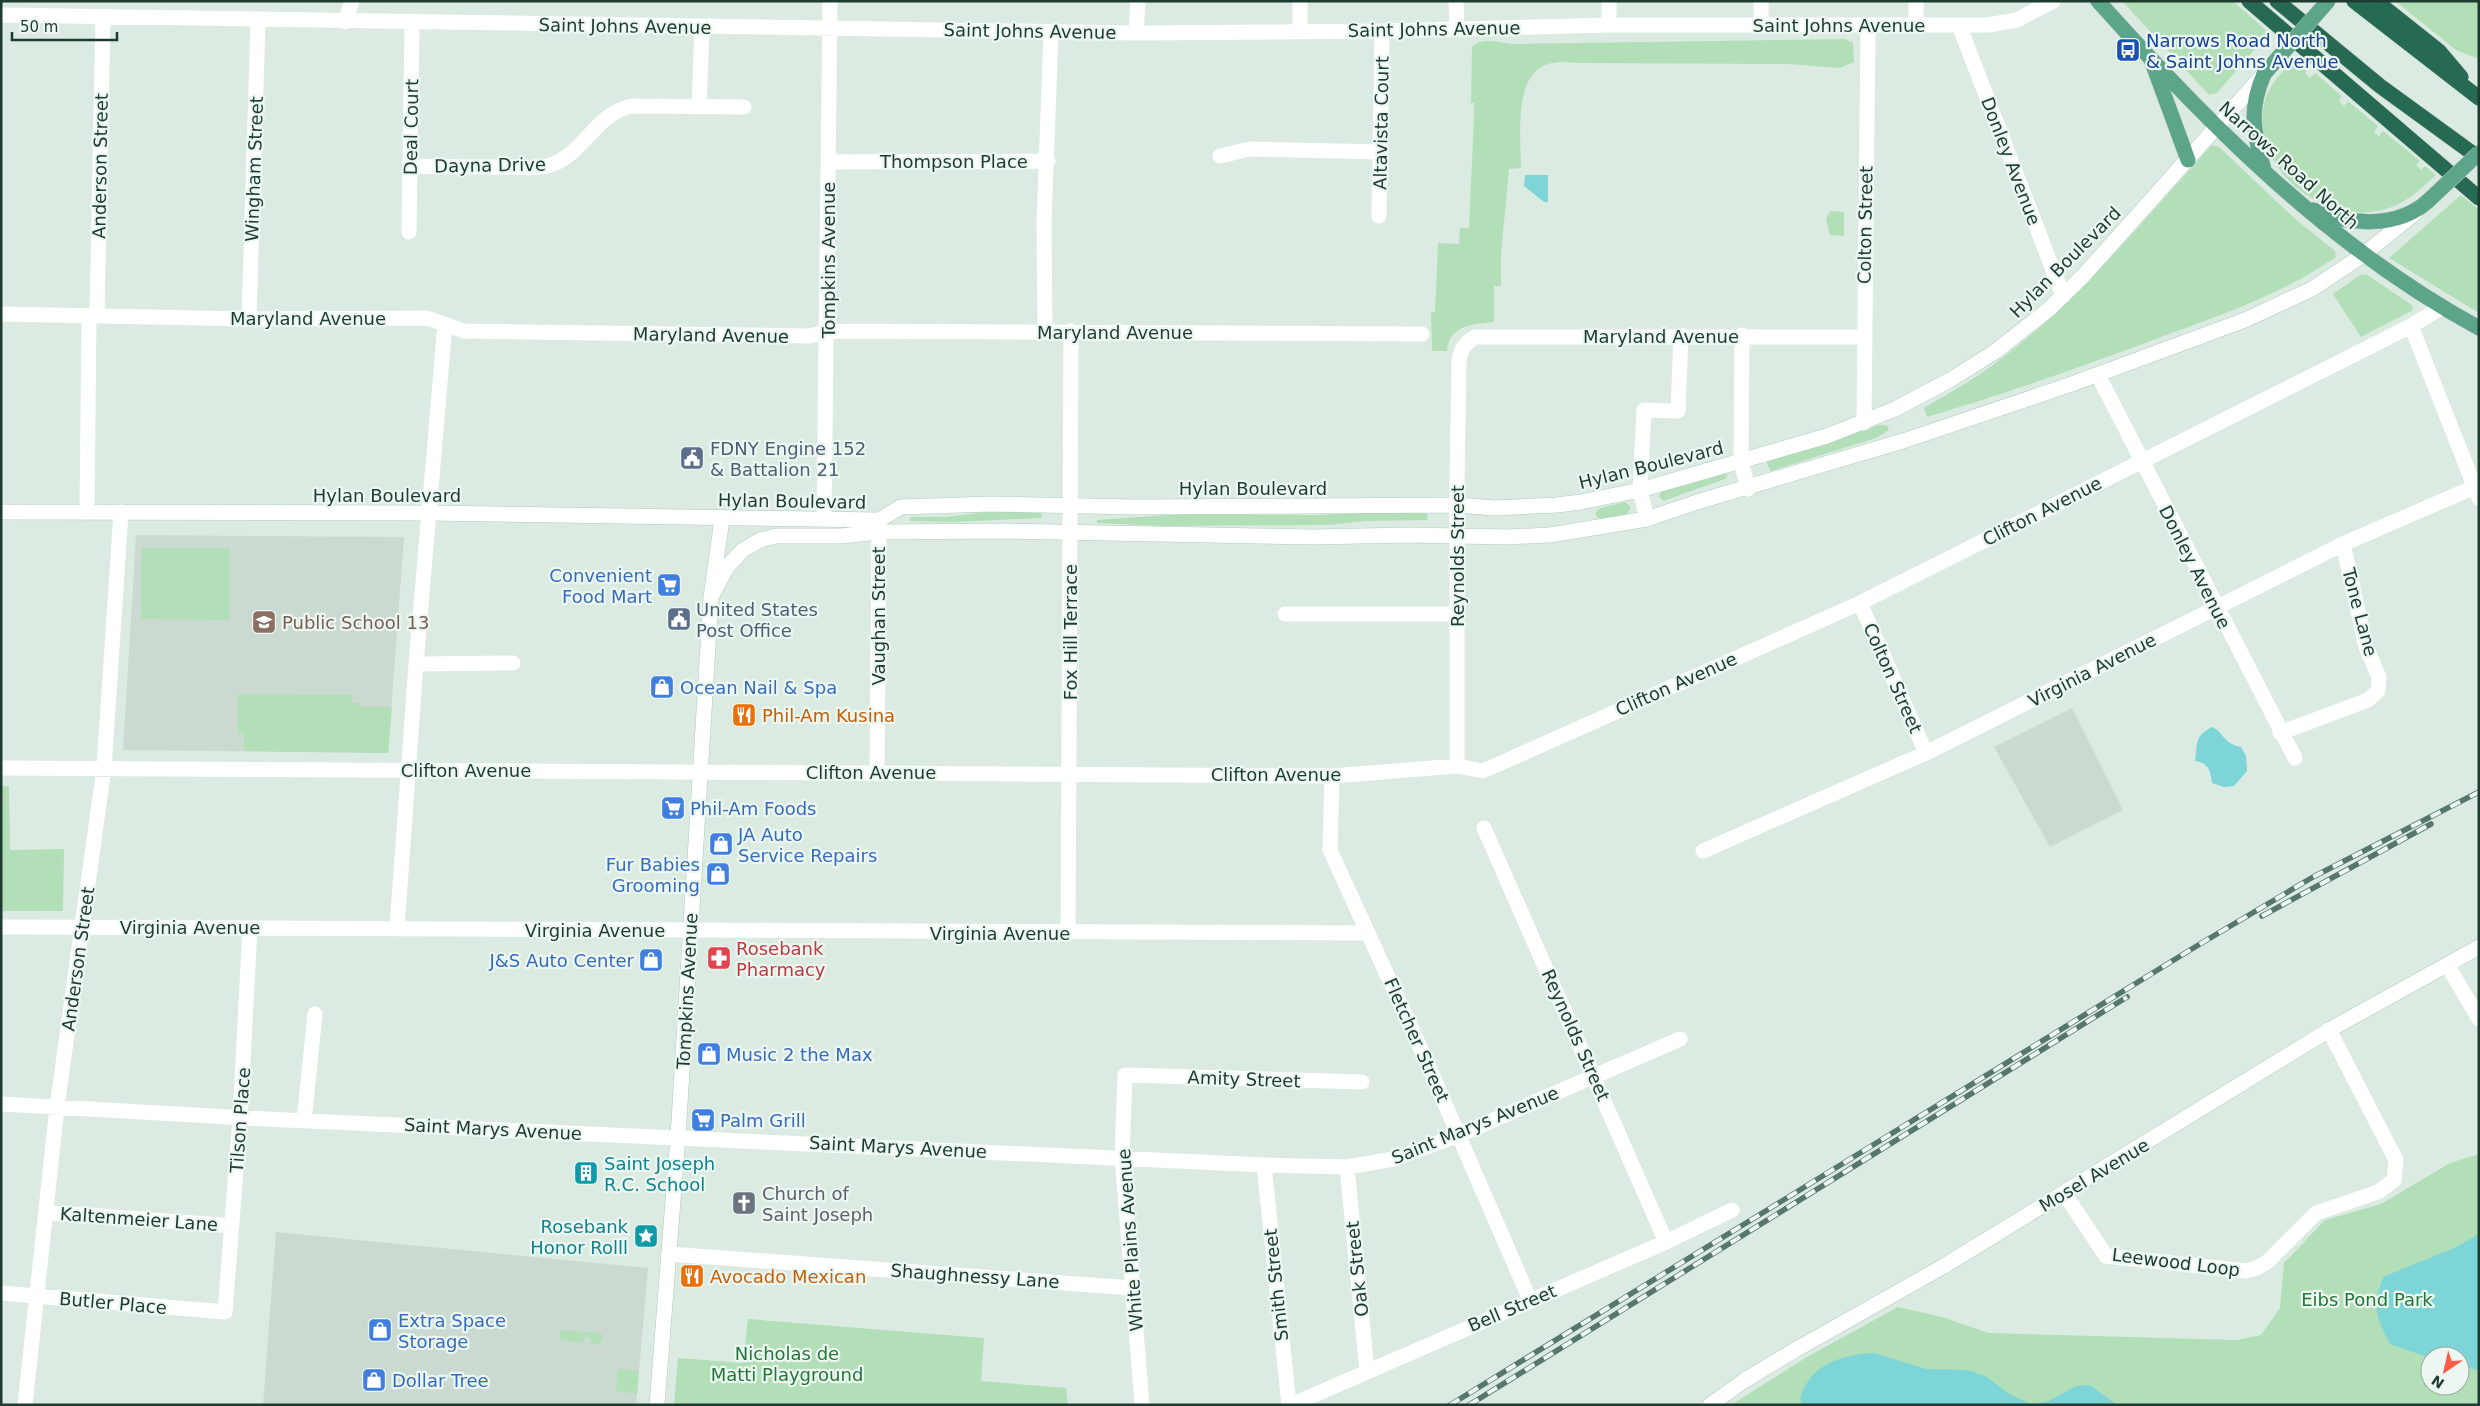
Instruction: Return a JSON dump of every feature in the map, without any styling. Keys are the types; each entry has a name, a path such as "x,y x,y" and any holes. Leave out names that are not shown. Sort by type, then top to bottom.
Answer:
{"highway":[{"path":"2249,1 2479,198"},
{"path":"2277,1 2380,86 2479,158"},
{"path":"2354,1 2479,98"},
{"path":"2376,1 2439,51 2479,98"}],"main road":[{"name":"Narrows Road North","path":"2098,1 2218,126 2302,205 2363,255 2442,307 2479,328"},
{"name":"Hylan Boulevard","path":"2264,74 2328,1"},
{"path":"2149,56 2188,160"},
{"path":"2264,74 2257,90 2253,111 2254,131 2264,170"},
{"name":"Hylan Boulevard","path":"2415,213 2479,153"},
{"path":"2302,205 2337,218 2358,221 2390,219 2415,213"}],"street":[{"path":"345,22 352,1"},
{"name":"Tompkins Avenue","path":"824,519 828,332 830,1"},
{"path":"1136,33 1138,1"},
{"path":"1300,1 1300,31"},
{"path":"1456,1 1456,28"},
{"path":"1609,1 1609,25"},
{"path":"1761,1 1761,26"},
{"path":"1916,1 1916,25"},
{"name":"Saint Johns Avenue","path":"1,15 345,22 1136,33 1382,31 1609,25 1959,25 2004,23 2017,20 2053,1"},
{"name":"Anderson Street","path":"87,512 103,17"},
{"name":"Wingham Street","path":"249,319 258,20"},
{"name":"Deal Court","path":"409,232 412,23"},
{"name":"Donley Avenue","path":"1959,25 2063,296"},
{"name":"Colton Street","path":"1864,423 1863,337 1868,26"},
{"path":"699,107 702,27"},
{"name":"Altavista Court","path":"1379,216 1382,31"},
{"path":"1048,161 1050,32"},
{"name":"Hylan Boulevard","path":"879,526 902,508 991,504 1133,507 1456,505 1495,508 1557,505 1640,490 1864,423 1943,384 1996,351 2028,328 2063,296 2264,74"},
{"name":"Dayna Drive","path":"411,166 531,167 552,165 566,157 607,116 620,108 632,106 744,107"},
{"path":"1220,156 1250,149 1381,152"},
{"name":"Thompson Place","path":"829,162 1048,161 1044,223 1045,331"},
{"name":"Hylan Boulevard","path":"1,512 429,513 824,519 879,526 1314,537 1456,535 1507,537 1550,535 1647,519 1697,502 1906,440 2098,375 2289,301 2363,255 2415,213"},
{"name":"Clifton Avenue","path":"1,768 1069,772 1332,776 1457,766 1483,771 1860,603 2412,326 2442,307"},
{"name":"Maryland Avenue","path":"1,314 249,319 427,318 464,331 810,336 828,332 1045,331 1422,334"},
{"path":"397,928 410,770 416,664 445,324"},
{"path":"2412,326 2477,490"},
{"name":"Fox Hill Terrace","path":"1068,933 1071,332"},
{"path":"1647,519 1640,490 1644,410 1678,411 1680,335"},
{"name":"Maryland Avenue","path":"1463,347 1475,337 1680,335 1863,337"},
{"path":"1742,336 1741,461 1748,488"},
{"name":"Reynolds Street","path":"1457,766 1456,505 1459,360 1463,347"},
{"name":"Donley Avenue","path":"2098,375 2140,461 2294,758"},
{"name":"Virginia Avenue","path":"1703,851 1926,752 2343,544 2477,490"},
{"name":"Anderson Street","path":"25,1405 35,1296 57,1107 104,768 121,512"},
{"name":"Tompkins Avenue","path":"657,1405 678,1137 711,597 722,518"},
{"path":"711,597 727,567 743,550 768,537 841,536 879,526"},
{"name":"Vaughan Street","path":"877,772 879,526"},
{"name":"Tone Lane","path":"2280,733 2368,700 2378,691 2379,677 2366,647 2343,544"},
{"name":"Colton Street","path":"1860,603 1926,752"},
{"path":"1285,614 1457,614"},
{"path":"416,664 512,663"},
{"name":"Fletcher Street","path":"1332,776 1330,850 1459,1135 1530,1300"},
{"name":"Reynolds Street","path":"1484,828 1666,1242"},
{"name":"Virginia Avenue","path":"1,926 1068,933 1368,933"},
{"name":"Tilson Place","path":"225,1312 240,1118 250,928"},
{"name":"Mosel Avenue","path":"1710,1405 1745,1380 1944,1266 2328,1030 2448,966 2479,947"},
{"path":"2448,966 2479,1019"},
{"path":"304,1121 315,1014"},
{"name":"Leewood Loop","path":"2064,1193 2106,1256 2246,1271 2257,1268 2267,1262 2316,1212 2378,1192 2394,1180 2397,1170 2396,1160 2328,1030"},
{"name":"Saint Marys Avenue","path":"1,1104 304,1121 1264,1165 1347,1167 1394,1159 1459,1135 1680,1039"},
{"name":"Amity Street","path":"1125,1075 1362,1082"},
{"name":"White Plains Avenue","path":"1125,1075 1122,1157 1142,1405"},
{"name":"Smith Street","path":"1264,1165 1290,1405"},
{"name":"Oak Street","path":"1347,1167 1367,1371"},
{"name":"Bell Street","path":"1290,1405 1666,1242 1732,1210"},
{"name":"Kaltenmeier Lane","path":"46,1212 232,1226"},
{"name":"Shaughnessy Lane","path":"669,1254 1132,1288"},
{"name":"Butler Place","path":"1,1293 225,1312"}],"shaded area":[{"name":"Public School 13","path":"136,535 404,537 388,753 123,750"},
{"path":"2072,708 2123,810 2050,847 1994,747"},
{"path":"276,1232 648,1268 636,1405 263,1405"}],"green space":[{"path":"2122,1 2233,1 2269,33 2217,93 2209,95"},
{"path":"2395,1 2479,1 2479,59 2456,50"},
{"path":"1845,39 1853,43 1854,62 1840,68 1788,64 1564,62 1552,63 1539,68 1530,78 1521,107 1521,168 1509,169 1501,254 1501,286 1494,286 1494,322 1470,325 1463,328 1452,336 1447,351 1432,351 1431,312 1435,312 1438,243 1459,244 1460,228 1469,228 1474,116 1474,103 1471,103 1472,47 1486,41 1513,44"},
{"path":"2296,57 2309,68 2305,73 2310,78 2315,73 2342,96 2339,101 2344,106 2348,101 2378,126 2374,132 2379,136 2383,131 2420,161 2416,165 2421,170 2425,166 2436,175 2405,201 2397,205 2382,210 2359,212 2336,209 2315,200 2296,187 2280,170 2269,150 2263,128 2266,97 2277,79"},
{"path":"2212,145 2219,147 2293,217 2335,251 2336,257 2295,282 2229,312 2044,379 1927,417 1924,408 1968,382 2000,360 2064,305 2115,253"},
{"path":"2461,195 2479,210 2479,313 2389,258"},
{"path":"1830,211 1844,212 1844,236 1830,235 1826,219"},
{"path":"2366,274 2412,305 2413,310 2361,337 2333,294 2360,275"},
{"path":"1880,425 1887,425 1889,430 1876,438 1771,471 1765,460"},
{"path":"1725,473 1728,475 1725,479 1666,500 1662,500 1659,496 1662,491"},
{"path":"1625,502 1631,507 1627,514 1601,519 1596,516 1596,512 1600,508"},
{"path":"1000,510 1041,512 1042,515 1041,518 953,522 910,521 910,517 947,517"},
{"path":"1371,512 1426,513 1428,515 1427,520 1366,521 1327,525 1163,526 1097,523 1097,520 1182,514 1321,515"},
{"path":"142,548 230,548 230,620 141,619"},
{"path":"238,694 353,695 352,703 360,703 360,707 392,707 388,753 244,751 244,734 238,734"},
{"path":"1,786 9,786 10,850 64,849 63,911 1,911"},
{"name":"Eibs Pond Park","path":"2479,1154 2479,1405 1731,1405 1807,1357 1898,1307 1942,1317 1989,1333 2236,1340 2261,1335 2280,1308 2284,1263 2325,1220 2381,1204 2450,1163"},
{"name":"Nicholas de Matti Playground","path":"748,1319 984,1338 981,1381 1066,1388 1068,1405 674,1405 678,1358 743,1363"},
{"path":"560,1330 601,1333 603,1338 598,1345 591,1344 591,1338 584,1337 583,1343 560,1340"},
{"path":"618,1369 639,1371 637,1394 616,1391"}],"water":[{"path":"1525,175 1548,175 1548,202 1544,202 1524,186"},
{"path":"2212,727 2230,743 2241,747 2246,756 2247,771 2234,786 2224,787 2212,783 2206,765 2195,761 2199,738"},
{"path":"2479,1234 2479,1370 2470,1368 2470,1346 2420,1346 2420,1354 2390,1344 2378,1318 2376,1304 2383,1277 2454,1248"},
{"path":"1874,1353 1926,1369 1968,1370 1987,1377 2009,1394 2032,1404 2049,1401 2076,1386 2090,1385 2117,1405 1802,1405 1800,1399 1805,1387 1811,1377 1819,1370 1839,1359"}],"railway":[{"path":"1450,1405 2195,947 2313,877 2479,792"},
{"path":"2262,916 2431,824"},
{"path":"1469,1405 2127,997"}],"place":[{"name":"Narrows Road North & Saint Johns Avenue","path":"2128,50"},
{"name":"FDNY Engine 152 & Battalion 21","path":"692,458"},
{"name":"Convenient Food Mart","path":"669,585"},
{"name":"United States Post Office","path":"679,619"},
{"name":"Public School 13","path":"264,622"},
{"name":"Ocean Nail & Spa","path":"662,687"},
{"name":"Phil-Am Kusina","path":"744,715"},
{"name":"Phil-Am Foods","path":"673,808"},
{"name":"JA Auto Service Repairs","path":"721,844"},
{"name":"Fur Babies Grooming","path":"718,874"},
{"name":"Rosebank Pharmacy","path":"719,958"},
{"name":"J&S Auto Center","path":"651,960"},
{"name":"Music 2 the Max","path":"709,1054"},
{"name":"Palm Grill","path":"703,1120"},
{"name":"Saint Joseph R.C. School","path":"586,1173"},
{"name":"Church of Saint Joseph","path":"744,1203"},
{"name":"Rosebank Honor Rolll","path":"646,1236"},
{"name":"Avocado Mexican","path":"692,1276"},
{"name":"Extra Space Storage","path":"380,1330"},
{"name":"Dollar Tree","path":"374,1380"}]}
